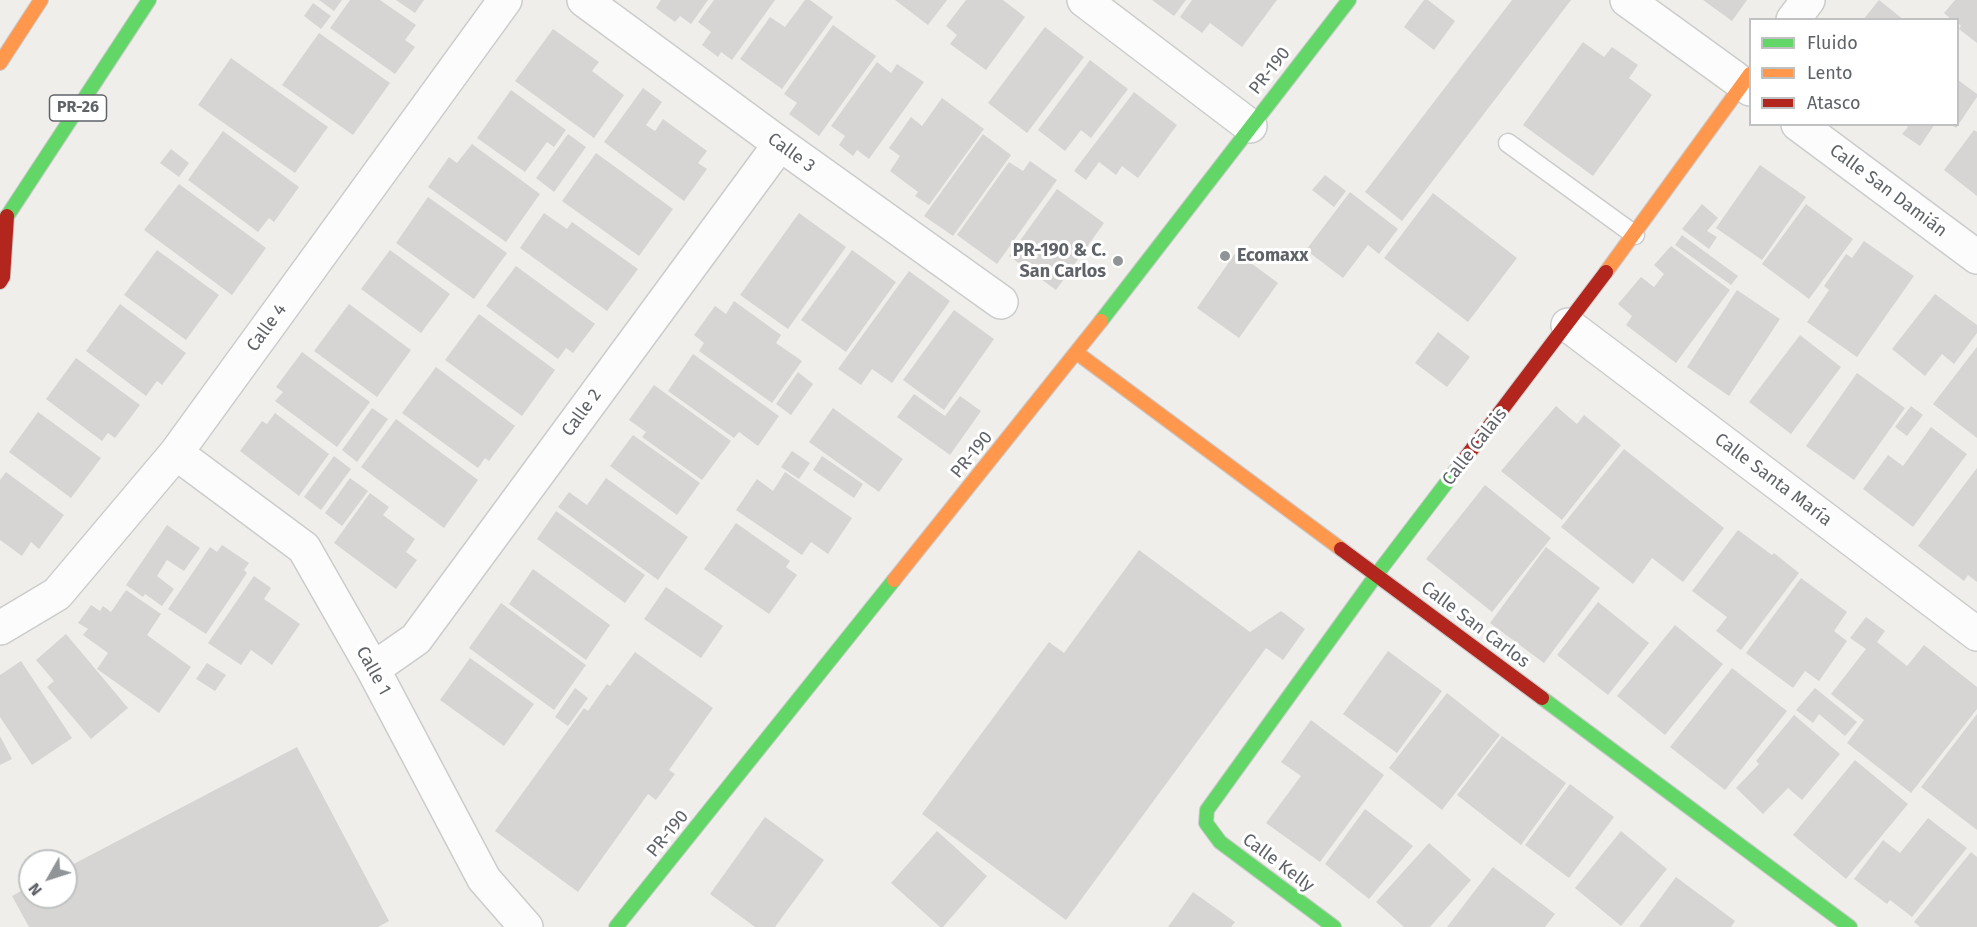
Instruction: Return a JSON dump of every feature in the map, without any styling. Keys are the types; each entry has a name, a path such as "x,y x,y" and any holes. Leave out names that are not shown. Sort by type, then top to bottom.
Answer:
{"main road":[{"path":"0,63 41,0"},
{"name":"PR-26","path":"4,221 148,0"},
{"name":"PR-190","path":"616,927 1077,353 1349,0"},
{"name":"Calle Calais","path":"1206,823 1207,810 1377,574 1568,326 1748,82"},
{"path":"0,282 3,277 4,221"},
{"name":"Calle San Carlos","path":"1077,353 1850,927"},
{"name":"Calle Kelly","path":"1206,823 1220,842 1334,927"}],"street":[{"name":"Calle 4","path":"0,628 57,594 176,453 505,0"},
{"name":"Calle 3","path":"584,0 1001,302"},
{"path":"1084,0 1250,126"},
{"path":"1627,0 1748,82"},
{"path":"1794,18 1808,0"},
{"name":"Calle San Damián","path":"1801,126 1977,257"},
{"name":"Calle 2","path":"373,669 416,639 780,144"},
{"name":"Calle Santa María","path":"1568,326 1977,634"},
{"name":"Calle 1","path":"176,453 304,548 373,669 484,879 526,927"}],"lane":[{"path":"1508,143 1635,235"}],"building":[{"path":"319,0 342,0 334,11"},
{"path":"350,0 380,0 416,25 405,40 415,47 395,74 330,28"},
{"path":"396,0 424,0 415,13"},
{"path":"661,0 708,0 691,24 680,16 675,22 656,8"},
{"path":"714,0 775,0 732,60 721,52 718,57 702,45 711,32 698,22"},
{"path":"805,0 810,0 833,17 782,89 740,59 770,17 785,27"},
{"path":"895,0 947,0 928,25"},
{"path":"966,0 1003,0 1025,17 986,70 950,44 957,35 946,26"},
{"path":"1152,0 1186,0 1174,16"},
{"path":"1192,0 1277,0 1242,47 1210,23 1202,33 1180,17"},
{"path":"1424,0 1428,0 1455,21 1434,50 1404,27"},
{"path":"1512,0 1571,0 1402,221 1365,192"},
{"path":"1703,0 1747,0 1732,21"},
{"path":"1879,0 1902,18 1865,18"},
{"path":"1955,0 1977,0 1977,43 1959,29 1961,26 1959,18 1950,18 1944,13"},
{"path":"313,3 331,16 321,29 304,16"},
{"path":"833,25 876,56 819,136 789,114 797,103 784,94"},
{"path":"1045,27 1084,57 1027,133 988,103"},
{"path":"553,29 599,62 592,71 624,95 594,138 515,81"},
{"path":"319,33 390,83 353,135 282,85"},
{"path":"1583,42 1604,57 1612,47 1638,65 1629,78 1652,95 1593,176 1523,125"},
{"path":"231,58 328,127 295,173 198,105"},
{"path":"1090,60 1128,89 1091,138 1081,130 1065,151 1038,130"},
{"path":"877,62 891,73 897,64 924,82 869,159 857,150 853,156 839,145 845,136 831,126"},
{"path":"1959,81 1977,94 1959,124"},
{"path":"643,88 662,102 646,125 655,131 663,119 707,151 698,163 707,169 684,201 604,142"},
{"path":"511,90 566,130 554,147 547,142 525,172 477,138"},
{"path":"1134,92 1177,125 1138,178 1122,166 1116,175 1099,162 1086,180 1074,171"},
{"path":"942,98 984,129 929,205 915,196 918,192 890,171 900,156 889,148 911,117 922,126"},
{"path":"1934,126 1920,146 1902,134 1908,127"},
{"path":"1974,130 1977,132 1977,196 1944,170"},
{"path":"223,131 299,187 274,222 269,218 258,232 188,180"},
{"path":"568,134 586,147 554,192 536,178"},
{"path":"983,134 1011,155 953,236 924,216"},
{"path":"472,144 540,194 506,242 428,187 449,157 457,163"},
{"path":"171,149 189,163 179,177 160,163"},
{"path":"596,153 673,209 639,256 562,201"},
{"path":"1030,161 1057,180 997,264 957,235 1009,162 1023,171"},
{"path":"1760,165 1806,197 1762,260 1716,228"},
{"path":"1325,175 1346,191 1334,207 1312,190"},
{"path":"179,184 266,248 232,295 144,230"},
{"path":"1057,189 1104,223 1056,290 1009,256"},
{"path":"1350,192 1398,229 1379,254 1368,245 1343,278 1306,250"},
{"path":"1433,193 1517,258 1468,322 1384,258"},
{"path":"428,197 507,253 474,299 396,243"},
{"path":"1702,204 1718,218 1707,231 1717,237 1709,249 1682,229"},
{"path":"1806,204 1853,239 1809,299 1762,264"},
{"path":"544,213 567,229 572,222 638,269 607,311 520,248"},
{"path":"799,213 846,247 788,329 740,295"},
{"path":"1682,235 1738,276 1731,285 1675,245"},
{"path":"1864,241 1914,276 1857,357 1807,322 1829,290 1824,286 1846,254 1852,258"},
{"path":"1671,246 1730,290 1676,363 1626,325 1632,316 1618,304 1641,277 1654,287 1664,274 1654,265"},
{"path":"157,250 219,295 186,340 124,295"},
{"path":"390,250 450,294 421,333 361,289"},
{"path":"852,250 896,282 846,352 801,320"},
{"path":"1236,252 1278,283 1239,338 1197,308"},
{"path":"516,266 595,324 573,353 566,348 558,359 486,306"},
{"path":"909,271 950,301 892,383 872,369 861,385 838,369"},
{"path":"1737,290 1780,319 1729,396 1687,367"},
{"path":"1935,294 1977,325 1977,333 1954,364 1942,354 1925,376 1892,349"},
{"path":"734,301 781,335 776,343 802,361 772,403 699,351 704,343 694,335 715,306 726,314"},
{"path":"120,304 186,353 162,385 157,381 146,396 86,351"},
{"path":"349,304 411,350 377,397 314,351"},
{"path":"954,310 994,339 944,410 903,380"},
{"path":"479,314 555,370 522,416 445,360"},
{"path":"1438,332 1470,357 1447,387 1415,363"},
{"path":"1800,335 1841,367 1791,434 1749,402"},
{"path":"1977,347 1977,438 1933,404"},
{"path":"302,352 370,402 337,447 275,401 283,392 276,387"},
{"path":"693,354 779,416 758,446 739,432 734,438 668,391"},
{"path":"76,358 140,405 115,438 108,433 102,441 46,399"},
{"path":"436,367 515,426 489,461 485,458 478,468 402,413"},
{"path":"798,372 813,384 791,415 776,404"},
{"path":"1857,373 1905,408 1854,480 1806,446"},
{"path":"654,385 731,441 702,480 642,437 646,432 629,420"},
{"path":"914,394 945,416 960,396 981,411 950,455 897,417"},
{"path":"1556,406 1577,424 1584,415 1621,445 1562,520 1501,471"},
{"path":"1911,406 1923,415 1907,436 1895,427"},
{"path":"372,408 388,419 357,462 342,450"},
{"path":"833,408 903,459 879,492 809,442"},
{"path":"38,412 101,458 71,498 9,452"},
{"path":"275,413 329,454 299,496 240,451 262,421 267,424"},
{"path":"396,419 478,480 444,528 361,467"},
{"path":"1931,427 1967,454 1913,527 1863,489 1888,455 1903,466"},
{"path":"633,435 700,483 677,515 610,466"},
{"path":"1624,449 1724,528 1683,582 1652,558 1633,584 1561,527"},
{"path":"792,451 810,463 799,479 781,467"},
{"path":"334,456 351,469 321,510 304,497"},
{"path":"822,456 863,484 854,498 813,470"},
{"path":"1977,468 1977,582 1968,575 1964,581 1918,546"},
{"path":"6,472 64,515 39,549 31,542 22,556 0,540 0,480"},
{"path":"785,472 852,518 828,554 811,542 802,555 736,510 757,479 773,491"},
{"path":"350,478 368,491 342,526 325,513"},
{"path":"606,478 688,537 658,580 558,507 569,492 587,505"},
{"path":"1485,485 1551,538 1492,612 1426,559"},
{"path":"370,493 389,507 383,515 415,539 406,552 417,560 396,589 334,543"},
{"path":"556,511 645,575 625,603 537,539"},
{"path":"736,523 790,561 786,567 797,575 769,614 704,569"},
{"path":"167,525 200,548 184,571 167,560 157,576 174,589 162,606 126,585"},
{"path":"1738,530 1772,555 1774,553 1799,573 1741,650 1716,631 1727,617 1692,591"},
{"path":"222,545 249,563 244,570 247,573 206,634 168,609 210,547 217,552"},
{"path":"1546,547 1600,588 1544,663 1490,623"},
{"path":"1139,550 1250,632 1281,611 1305,629 1283,660 1266,648 1066,920 922,814 1049,642 1064,653"},
{"path":"533,569 610,625 586,660 509,604"},
{"path":"254,576 271,588 264,599 300,624 272,665 251,650 241,665 208,643"},
{"path":"1801,578 1847,612 1834,631 1847,641 1819,681 1805,671 1793,688 1746,653"},
{"path":"666,587 723,626 701,658 644,619"},
{"path":"126,590 161,614 147,635 191,667 159,713 97,669 108,653 83,635 88,629 78,623 91,605 100,611 103,606 111,612"},
{"path":"1598,602 1649,643 1608,695 1557,655"},
{"path":"501,603 586,665 554,710 469,648"},
{"path":"1866,617 1885,631 1877,642 1907,666 1924,645 1977,687 1977,709 1911,793 1847,743 1864,720 1831,694 1866,649 1850,638"},
{"path":"1675,625 1723,664 1665,735 1617,696"},
{"path":"66,634 128,708 91,739 47,687 54,681 36,660"},
{"path":"1388,651 1442,691 1397,753 1343,714"},
{"path":"635,652 713,708 669,770 675,774 656,800 648,794 578,892 495,831 584,708 588,711 607,684 610,686"},
{"path":"470,658 534,704 504,746 440,700"},
{"path":"21,661 72,738 32,765 0,717 0,675"},
{"path":"207,663 226,675 215,691 196,679"},
{"path":"1732,668 1787,711 1725,790 1670,747"},
{"path":"575,688 588,698 568,726 555,717"},
{"path":"1815,688 1857,722 1845,736 1819,714 1813,723 1796,710"},
{"path":"1447,693 1500,735 1442,810 1389,768"},
{"path":"1977,714 1977,830 1921,787"},
{"path":"1794,715 1840,754 1802,800 1788,788 1763,814 1736,788 1759,764 1756,761"},
{"path":"1311,720 1384,775 1320,862 1266,823 1301,776 1281,762"},
{"path":"0,736 12,759 0,765"},
{"path":"1502,736 1566,783 1521,845 1457,795"},
{"path":"297,747 389,921 378,927 29,927 19,909 78,909 78,862"},
{"path":"1855,760 1908,804 1846,879 1793,835"},
{"path":"1570,784 1614,817 1569,878 1525,845"},
{"path":"1365,809 1413,846 1369,899 1325,864"},
{"path":"765,817 824,860 775,927 755,927 710,894"},
{"path":"1928,818 1967,848 1912,917 1890,900 1887,904 1854,879 1883,840 1900,853"},
{"path":"937,831 987,876 943,927 940,927 891,883"},
{"path":"1621,831 1667,869 1621,926 1575,888"},
{"path":"1429,843 1471,880 1430,927 1404,927 1376,902"},
{"path":"1971,852 1977,857 1977,927 1920,927 1914,922"},
{"path":"1493,867 1555,914 1545,927 1447,927"},
{"path":"1676,877 1735,921 1731,927 1639,927"},
{"path":"1193,892 1235,922 1231,927 1168,927"},
{"path":"18,893 18,907 12,896"}],"traffic: fast":[{"path":"0,227 149,0"},
{"path":"1101,321 1349,0"},
{"path":"1334,927 1220,842 1206,823 1207,810 1377,574 1463,461"},
{"path":"616,927 894,580"},
{"path":"1542,698 1850,927"}],"traffic: slow":[{"path":"0,63 41,0"},
{"path":"1606,272 1749,75"},
{"path":"894,580 1101,321"},
{"path":"1077,353 1341,549"}],"traffic: jam":[{"path":"0,282 3,277 7,216"},
{"path":"1463,461 1606,272"},
{"path":"1341,549 1542,698"}],"place":[{"name":"Ecomaxx","path":"1225,256"},
{"name":"PR-190 & C. San Carlos","path":"1118,261"}]}
